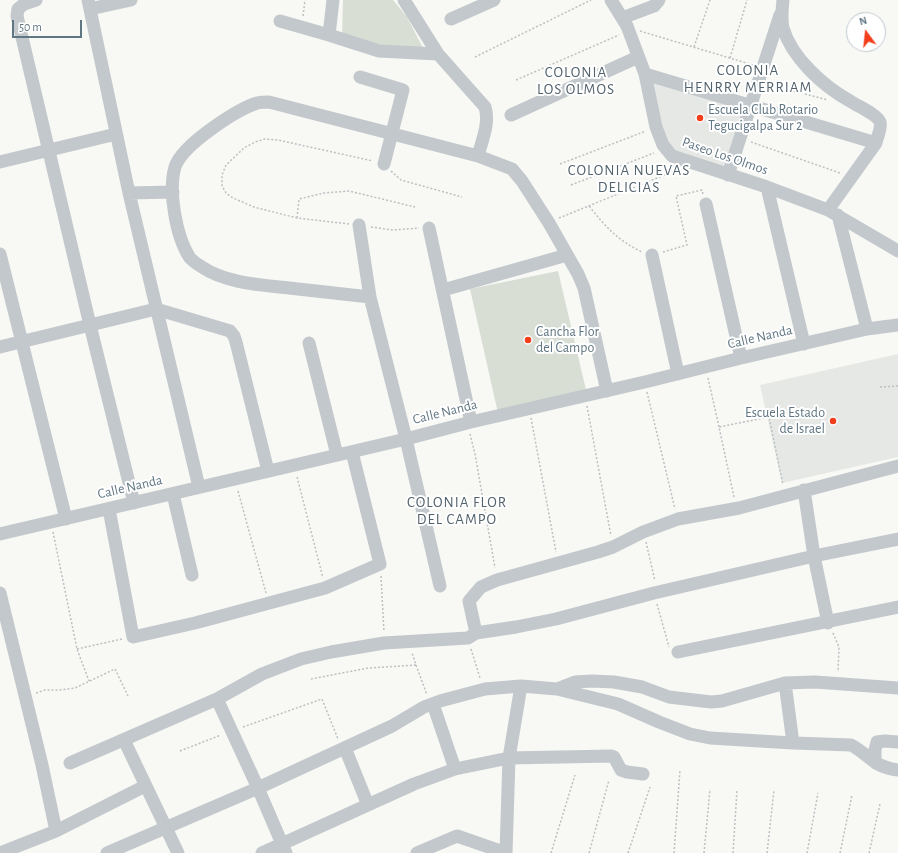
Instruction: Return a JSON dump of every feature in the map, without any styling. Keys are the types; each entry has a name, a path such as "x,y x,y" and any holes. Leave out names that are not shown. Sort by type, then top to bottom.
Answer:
{"street":[{"path":"36,0 24,4 18,9 17,16 90,325 134,503"},
{"path":"131,0 89,5 129,193 200,488"},
{"path":"329,35 333,0"},
{"path":"404,0 438,54 485,107 487,121 478,156"},
{"path":"451,19 494,0"},
{"name":"Paseo Los Olmos","path":"611,0 626,25 645,74 656,128 663,145 672,156 767,187 833,212 898,251"},
{"path":"626,25 654,6 659,0"},
{"path":"728,175 782,5"},
{"path":"782,5 783,27 790,44 810,72 847,100 876,116 880,122 876,142 851,177 833,212 867,329"},
{"path":"280,20 379,51 438,54"},
{"path":"512,115 638,57"},
{"path":"645,74 876,142"},
{"path":"360,77 403,90 384,164"},
{"path":"370,297 236,282 203,268 191,259 183,244 175,217 173,192 175,167 181,156 209,130 250,106 259,102 269,102 478,156 512,169 522,181 549,222 578,274 584,288 607,391"},
{"path":"0,162 116,134"},
{"path":"767,187 804,344"},
{"path":"129,193 173,192"},
{"path":"706,204 741,358"},
{"path":"359,225 370,297 406,439 440,586"},
{"path":"429,228 469,422"},
{"path":"0,254 66,519"},
{"path":"652,254 678,374"},
{"path":"443,290 567,255"},
{"path":"0,347 156,309 230,331 234,336 268,471"},
{"name":"Calle Nanda","path":"0,534 352,452 469,422 607,391 741,358 867,329 898,325"},
{"path":"309,343 337,455"},
{"path":"109,509 133,637 195,624 325,588 380,564 352,452"},
{"path":"472,636 469,601 481,587 497,580 558,564 613,547 643,532 678,519 736,508 898,466"},
{"path":"804,490 814,556 828,622"},
{"path":"173,494 192,575"},
{"path":"70,763 217,699 262,674 301,659 384,643 472,636 556,618 814,556 898,539"},
{"path":"0,593 42,765 56,831"},
{"path":"678,652 898,608"},
{"path":"557,689 575,682 614,682 642,687 669,697 711,702 722,701 785,683 815,682 898,688"},
{"path":"785,683 793,743"},
{"path":"417,853 457,836 506,853 509,758 521,686"},
{"path":"106,853 258,788 392,726 432,704 483,690 521,686 557,689 618,704 690,734 710,738 851,745 858,748 875,762 890,769 898,770"},
{"path":"217,699 284,848"},
{"path":"432,704 455,769"},
{"path":"124,740 178,853"},
{"path":"875,762 876,742 898,742"},
{"path":"344,748 368,805"},
{"path":"262,853 284,848 368,805 414,784 455,769 509,758 611,756 614,757 621,770 643,774"},
{"path":"0,853 56,831 145,786"}],"path":[{"path":"302,28 305,0"},
{"path":"475,57 591,0"},
{"path":"694,48 710,0"},
{"path":"730,58 747,0"},
{"path":"516,80 626,25 694,48 763,68"},
{"path":"758,82 835,102"},
{"path":"560,164 656,128"},
{"path":"429,228 393,230 297,218 254,207 233,198 226,193 222,186 222,176 226,165 244,148 265,138 384,164 401,180 462,197"},
{"path":"740,138 851,177"},
{"path":"571,185 665,148"},
{"path":"549,222 694,163"},
{"path":"589,206 609,230 630,246 645,254 652,254 687,245 676,196 702,190 706,204"},
{"path":"297,218 299,199 324,192 350,191 414,207"},
{"path":"706,367 736,508"},
{"path":"645,382 678,519"},
{"path":"880,387 898,386"},
{"path":"585,396 613,547"},
{"path":"529,409 558,564"},
{"path":"719,427 769,417 785,495"},
{"path":"469,422 497,580"},
{"path":"294,465 325,588"},
{"path":"234,479 268,604"},
{"path":"51,522 77,649 89,681"},
{"path":"643,532 670,650 672,652 678,652"},
{"path":"380,564 384,643"},
{"path":"828,622 839,647 837,684"},
{"path":"472,636 483,690"},
{"path":"77,649 133,637"},
{"path":"409,642 416,665 432,704"},
{"path":"311,679 368,668 416,665"},
{"path":"25,696 45,690 75,688 115,669 128,696"},
{"path":"180,751 231,731 322,699 344,748"},
{"path":"674,853 680,770"},
{"path":"551,853 575,775"},
{"path":"589,853 609,780"},
{"path":"628,853 650,787"},
{"path":"704,853 710,790"},
{"path":"733,853 737,790"},
{"path":"767,853 774,790"},
{"path":"807,853 818,793"},
{"path":"840,853 852,795"},
{"path":"869,853 880,804"}],"shaded area":[{"path":"343,0 393,0 407,17 424,50 382,50 342,38"},
{"name":"Escuela Club Rotario Tegucigalpa Sur 2","path":"650,79 746,107 725,171 674,152 666,141"},
{"name":"Cancha Flor del Campo","path":"558,271 586,390 498,413 470,289"},
{"name":"Escuela Estado de Israel","path":"898,354 898,457 782,483 760,385"}],"place":[{"name":"Escuela Club Rotario Tegucigalpa Sur 2","path":"700,118"},
{"name":"Cancha Flor del Campo","path":"528,340"},
{"name":"Escuela Estado de Israel","path":"833,421"}],"district":[{"name":"COLONIA HENRRY MERRIAM","path":"748,78"},
{"name":"COLONIA LOS OLMOS","path":"576,80"},
{"name":"COLONIA NUEVAS DELICIAS","path":"629,178"},
{"name":"COLONIA FLOR DEL CAMPO","path":"457,510"}]}
